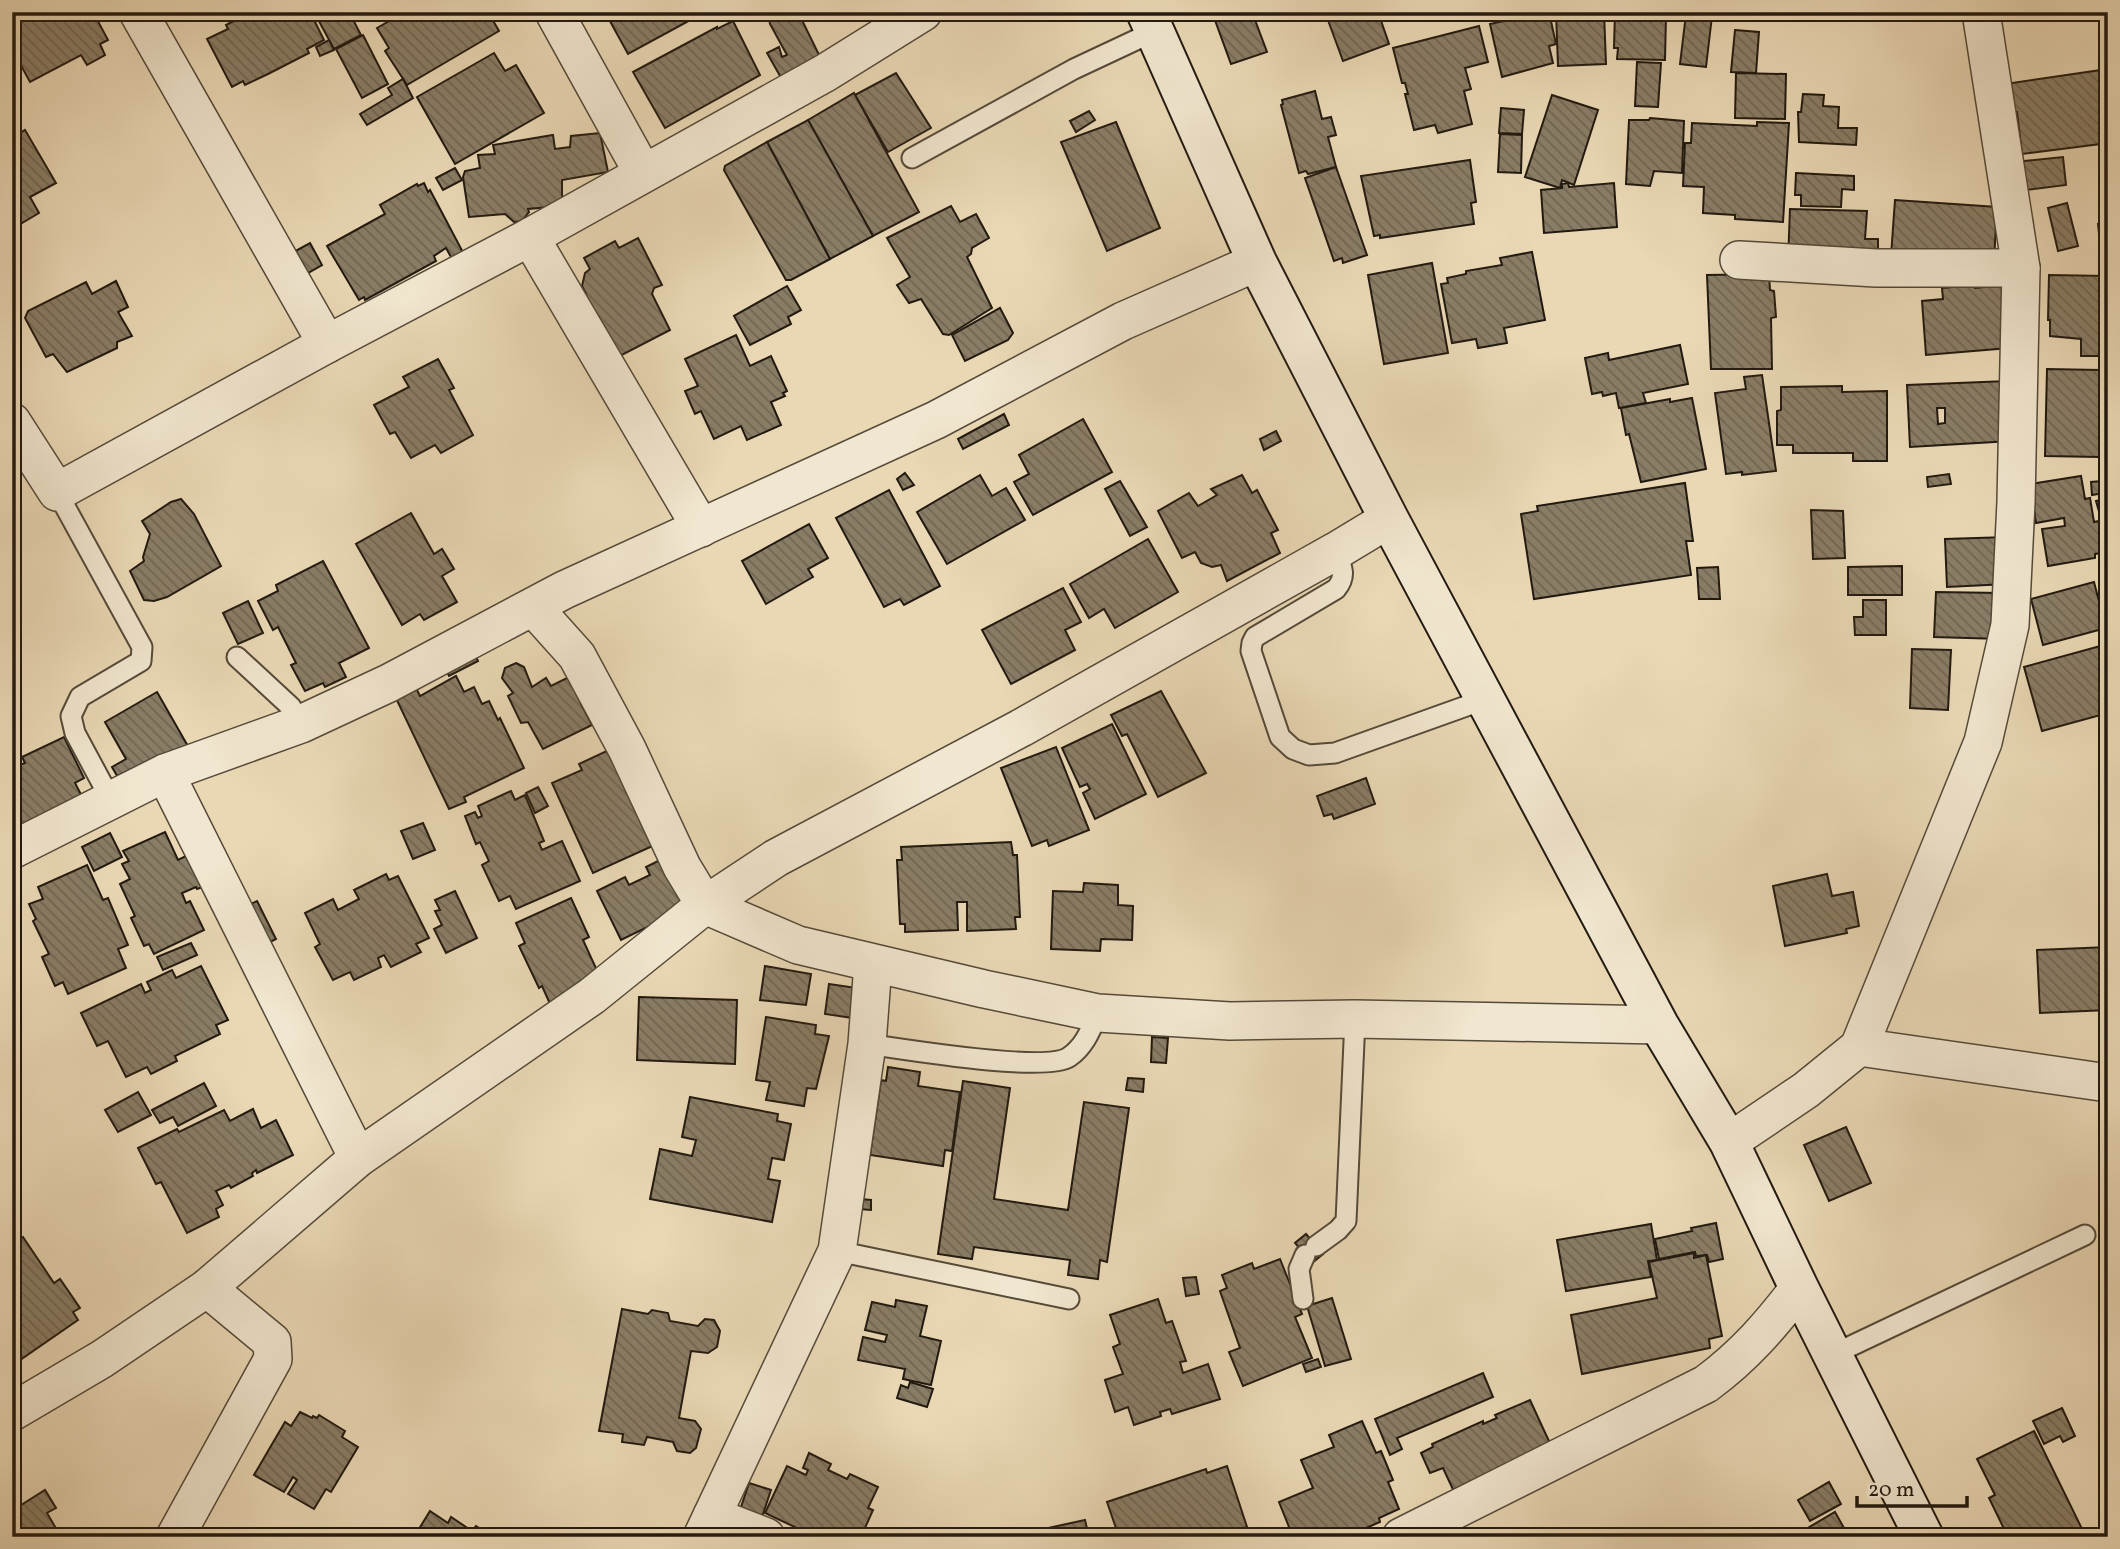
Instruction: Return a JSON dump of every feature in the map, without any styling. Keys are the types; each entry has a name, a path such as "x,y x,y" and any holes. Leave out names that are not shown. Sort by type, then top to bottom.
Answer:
{"main road":[{"path":"1151,22 1257,262 1389,519 1659,1025 1729,1142 1915,1533"}],"street":[{"path":"138,12 327,344"},
{"path":"554,12 643,173"},
{"path":"12,422 57,492 327,344 530,237 825,73 923,12"},
{"path":"1729,1142 1807,1090 1859,1047 1983,742 2010,625 2016,502 2021,268 1981,12"},
{"path":"530,237 701,528"},
{"path":"1739,260 1876,268 2021,268"},
{"path":"12,850 165,773 301,724 389,683 564,590 936,420 1123,321 1257,262"},
{"path":"12,1412 102,1359 207,1288 358,1158 592,996 705,905 776,858 1033,721 1389,519"},
{"path":"534,608 577,656 626,748 682,867 705,905 798,946 1098,1013 1230,1021 1355,1019 1659,1025"},
{"path":"165,773 358,1158"},
{"path":"766,1537 707,1526 837,1251 867,1044 873,964"},
{"path":"1859,1047 2108,1083"},
{"path":"174,1537 273,1359 272,1342 207,1288"},
{"path":"1401,1537 1706,1384 1731,1365 1766,1331 1799,1288"}],"lane":[{"path":"912,158 1074,69 1151,22"},
{"path":"57,492 142,647 141,661 80,697 71,716 75,733 111,800"},
{"path":"1336,551 1344,572 1342,582 1336,589 1255,636 1252,643 1251,652 1259,679 1280,737 1293,749 1309,755 1335,752 1486,699"},
{"path":"237,657 291,707 301,724"},
{"path":"867,1044 1037,1064 1068,1058 1085,1042 1098,1013"},
{"path":"1303,1299 1299,1269 1311,1251 1346,1221 1355,1019"},
{"path":"1832,1355 2084,1235"},
{"path":"837,1251 1069,1299"}],"building":[{"path":"26,12 93,12 108,40 100,44 105,55 87,65 81,55 30,82 12,49 12,20"},
{"path":"251,12 310,12 324,40 307,49 309,53 268,74 245,85 243,81 232,87 207,39 228,29 226,25"},
{"path":"314,12 349,12 361,35 334,49"},
{"path":"405,12 410,16 416,12 488,12 499,31 407,85 385,51 389,48 377,28"},
{"path":"605,12 705,12 628,54"},
{"path":"785,12 786,15 798,12 823,63 784,83 767,53 779,47 782,57 787,55 770,24 768,13"},
{"path":"1212,12 1252,12 1267,52 1231,64"},
{"path":"1325,12 1378,12 1389,44 1343,61"},
{"path":"1392,12 1448,13 1427,20 1426,17 1418,19 1416,14 1395,21"},
{"path":"1531,12 1549,12 1556,44 1549,46 1553,63 1502,77 1490,24 1532,15"},
{"path":"1556,12 1604,12 1606,64 1558,66"},
{"path":"1615,12 1659,12 1659,16 1666,16 1665,60 1617,59 1618,48 1614,48"},
{"path":"1686,14 1712,16 1706,67 1680,64"},
{"path":"733,21 760,75 665,128 633,72"},
{"path":"1479,26 1488,62 1465,68 1471,89 1464,91 1472,124 1438,133 1435,125 1414,130 1405,94 1408,94 1405,83 1402,83 1393,48"},
{"path":"1735,30 1759,32 1756,73 1731,72"},
{"path":"363,35 388,84 362,98 336,49"},
{"path":"329,40 334,50 320,56 316,47"},
{"path":"494,53 505,71 516,65 544,113 455,164 417,97"},
{"path":"1637,62 1661,63 1658,107 1635,106"},
{"path":"2108,69 2108,143 2022,154 2017,112 2008,114 2005,84"},
{"path":"896,73 931,128 888,152 855,95"},
{"path":"1736,73 1786,74 1785,119 1735,118"},
{"path":"403,79 413,98 367,125 360,114 392,95 388,88"},
{"path":"1315,91 1322,119 1331,117 1336,135 1328,137 1336,167 1308,174 1306,171 1299,173 1281,105 1282,100"},
{"path":"854,93 919,212 873,236 808,120"},
{"path":"1803,94 1824,95 1823,106 1839,107 1838,128 1857,128 1856,145 1799,142 1798,112 1801,112"},
{"path":"1552,95 1598,110 1574,185 1562,180 1560,188 1525,177"},
{"path":"1501,108 1524,110 1522,134 1499,133"},
{"path":"1089,111 1095,120 1076,132 1070,121"},
{"path":"1650,118 1684,121 1682,173 1654,171 1650,186 1626,184 1629,120"},
{"path":"808,120 873,236 830,259 767,142"},
{"path":"1116,122 1160,228 1107,251 1061,142"},
{"path":"1757,122 1789,123 1783,222 1735,219 1735,215 1703,213 1704,187 1683,186 1685,143 1691,143 1692,123 1757,126"},
{"path":"25,130 56,183 30,197 39,213 12,229 12,138"},
{"path":"600,133 608,172 562,180 562,206 528,209 529,212 522,221 514,222 505,214 469,217 463,177 465,171 480,168 478,155 495,154 493,145 553,135 555,149 570,147 571,136"},
{"path":"1500,134 1522,135 1521,173 1498,172"},
{"path":"767,142 830,259 791,280 786,280 724,170 725,166"},
{"path":"2063,157 2066,185 2019,191 2015,162"},
{"path":"1470,160 1476,202 1471,203 1474,224 1380,238 1380,235 1374,236 1361,176"},
{"path":"1336,167 1367,255 1343,263 1342,258 1334,261 1305,178"},
{"path":"455,168 462,180 443,190 436,178"},
{"path":"1796,173 1854,176 1854,190 1842,189 1841,207 1801,206 1801,195 1795,195"},
{"path":"424,183 467,260 456,266 446,248 434,256 436,261 365,300 364,297 359,300 327,246 385,214 380,205 417,184 418,186"},
{"path":"1568,183 1569,187 1614,183 1617,227 1544,233 1541,190 1562,188 1562,184"},
{"path":"1895,200 1997,207 1994,260 1891,256"},
{"path":"2067,203 2078,246 2058,251 2048,208"},
{"path":"951,206 960,222 976,214 989,238 972,248 967,257 992,308 949,335 943,334 921,299 909,303 897,285 910,277 887,238"},
{"path":"1790,209 1867,211 1865,239 1878,239 1878,259 1788,261"},
{"path":"2108,223 2108,263 2102,263 2098,224"},
{"path":"638,238 662,285 654,288 652,294 670,330 616,358 580,298 586,294 582,286 585,273 590,269 584,258 615,241 619,248"},
{"path":"310,243 322,265 303,276 290,254"},
{"path":"1532,252 1545,320 1504,328 1507,343 1478,348 1476,339 1452,343 1441,284 1448,283 1447,278 1466,274 1466,271 1502,265 1500,258"},
{"path":"1432,263 1448,353 1384,364 1368,275"},
{"path":"1769,274 1770,290 1774,291 1776,317 1771,318 1772,369 1711,369 1707,275"},
{"path":"2049,275 2108,276 2108,356 2081,356 2081,339 2050,336"},
{"path":"116,281 128,307 118,312 132,336 117,342 117,348 67,372 53,354 46,357 25,318 28,311 86,282 92,294"},
{"path":"1974,285 1975,288 2006,285 2009,348 1926,355 1922,301 1943,299 1942,288"},
{"path":"787,286 801,310 788,317 791,324 750,345 734,316"},
{"path":"1000,308 1013,333 1008,340 965,361 952,335"},
{"path":"736,335 750,366 771,356 787,391 783,393 785,396 771,402 781,425 747,440 741,426 714,439 701,411 695,414 685,391 698,386 685,359"},
{"path":"1680,345 1688,384 1643,393 1646,403 1619,408 1616,393 1603,396 1602,392 1592,394 1585,358 1608,353 1609,360"},
{"path":"438,359 454,388 449,390 473,435 441,453 435,445 411,458 395,432 390,434 374,405 409,387 403,377"},
{"path":"2047,369 2100,370 2099,439 2108,440 2108,463 2099,463 2099,457 2045,456"},
{"path":"1762,375 1776,471 1726,474 1715,393 1746,389 1744,377"},
{"path":"2008,381 2011,441 1910,447 1907,385","holes":["1937,408 1945,408 1945,423 1938,424"]},
{"path":"1842,386 1842,392 1887,391 1887,461 1853,461 1853,453 1793,453 1793,445 1777,445 1777,411 1781,410 1781,387"},
{"path":"1692,398 1706,469 1641,482 1629,434 1626,435 1621,408"},
{"path":"1004,414 1009,425 963,449 958,439"},
{"path":"1083,419 1112,472 1033,515 1014,482 1029,474 1019,455"},
{"path":"1276,431 1281,441 1264,450 1260,439"},
{"path":"905,473 914,485 903,490 897,479"},
{"path":"1949,474 1951,484 1928,487 1927,477"},
{"path":"980,475 992,496 1006,488 1025,520 947,564 917,512"},
{"path":"1242,475 1252,493 1257,490 1278,530 1271,533 1280,553 1227,581 1221,565 1212,567 1201,563 1195,552 1182,558 1158,511 1189,493 1198,506 1217,495 1211,489"},
{"path":"2081,476 2085,499 2090,498 2094,522 2099,521 2103,553 2095,554 2095,558 2048,566 2042,529 2065,526 2064,518 2036,523 2030,484"},
{"path":"1120,481 1147,527 1130,536 1105,489"},
{"path":"2102,481 2104,493 2092,495 2091,482"},
{"path":"1685,483 1693,541 1686,541 1691,575 1534,599 1521,514 1538,511 1537,506"},
{"path":"889,490 940,586 904,605 900,599 884,607 836,518"},
{"path":"2108,498 2108,513 2100,515 2096,501"},
{"path":"181,499 194,514 221,566 167,597 154,601 144,600 130,571 144,561 150,534 142,521 171,502"},
{"path":"1811,510 1843,511 1845,558 1813,559"},
{"path":"411,513 434,554 442,549 454,569 442,576 457,602 424,620 420,614 402,625 356,544"},
{"path":"809,524 828,558 808,569 813,577 766,604 742,561"},
{"path":"2008,537 2007,584 1947,587 1945,539"},
{"path":"1148,539 1178,592 1115,628 1104,609 1089,618 1070,584"},
{"path":"323,561 369,648 339,663 346,677 325,687 323,683 305,691 291,665 296,663 278,627 273,630 258,601 278,591 276,585"},
{"path":"1902,566 1902,595 1848,595 1848,567"},
{"path":"1718,567 1720,599 1699,599 1697,568"},
{"path":"2094,582 2106,628 2043,645 2031,599"},
{"path":"1063,588 1081,622 1065,630 1075,650 1011,684 982,630"},
{"path":"1936,592 2002,593 2001,639 1934,637"},
{"path":"1863,600 1886,600 1886,635 1855,635 1854,617 1863,617"},
{"path":"248,601 263,633 238,644 223,613"},
{"path":"2104,645 2108,658 2108,713 2042,731 2024,667"},
{"path":"472,649 478,661 449,676 443,663"},
{"path":"1912,649 1951,650 1948,710 1910,708"},
{"path":"516,663 524,667 532,687 546,678 551,686 571,676 586,703 581,704 592,725 543,749 528,722 521,723 508,696 513,693 502,678 505,668"},
{"path":"456,676 464,692 474,687 482,704 489,701 524,768 464,797 466,802 449,809 393,692 413,682 420,696"},
{"path":"1161,691 1206,773 1158,797 1127,734 1122,736 1111,715"},
{"path":"157,692 189,748 126,791 112,767 126,759 105,722"},
{"path":"1112,724 1146,794 1095,819 1083,793 1090,789 1087,784 1080,787 1062,748"},
{"path":"64,737 84,778 75,783 88,808 12,846 12,768 25,763 22,757"},
{"path":"1056,747 1089,830 1049,846 1047,840 1032,846 1001,768"},
{"path":"613,748 657,844 593,873 552,783 582,770 579,764"},
{"path":"1366,778 1375,804 1334,819 1332,814 1324,816 1317,796"},
{"path":"538,787 548,806 535,813 526,793"},
{"path":"511,791 515,800 525,795 544,841 539,843 542,850 562,841 580,881 516,909 510,896 499,901 482,865 489,861 480,842 476,844 465,816 475,812 478,818 482,816 478,806"},
{"path":"423,823 435,850 413,859 401,831"},
{"path":"165,832 178,860 188,855 203,887 182,893 186,903 190,901 204,930 154,954 149,944 144,946 131,918 135,916 120,884 130,879 122,864 129,861 123,851"},
{"path":"110,833 122,857 94,871 82,847"},
{"path":"1011,842 1013,855 1017,855 1020,917 1015,917 1016,929 967,931 967,902 957,902 958,930 905,932 905,924 900,924 897,860 902,860 901,847"},
{"path":"662,859 685,905 662,920 621,940 597,891 625,877 629,885 650,875 646,867"},
{"path":"87,865 103,900 108,898 128,945 118,949 126,968 68,994 63,982 55,986 42,957 49,954 33,921 36,919 29,904 43,899 38,887"},
{"path":"386,874 389,880 398,876 429,938 416,944 421,952 391,967 384,955 378,958 381,967 354,980 350,972 333,980 315,947 320,944 305,913 333,899 338,910 359,899 354,890"},
{"path":"1827,874 1832,896 1853,892 1859,926 1846,929 1847,933 1785,946 1773,886"},
{"path":"1084,883 1118,885 1118,905 1133,906 1132,940 1101,939 1100,951 1051,949 1053,891 1083,892"},
{"path":"455,891 477,938 446,953 434,929 442,925 435,911 440,910 435,900"},
{"path":"571,898 589,937 583,940 600,977 551,1006 542,986 539,988 519,946 525,943 516,923"},
{"path":"257,901 276,939 266,944 247,906"},
{"path":"191,943 197,955 163,970 157,957"},
{"path":"2108,947 2108,1010 2040,1013 2037,950"},
{"path":"201,966 228,1020 216,1025 220,1034 175,1056 177,1061 151,1074 147,1067 126,1077 108,1041 97,1046 81,1013 141,984 145,993 151,990 147,982 172,970 176,978"},
{"path":"765,966 811,974 806,1005 760,1000"},
{"path":"829,984 857,988 853,1018 825,1014"},
{"path":"639,997 737,1000 735,1064 637,1060"},
{"path":"766,1017 816,1025 815,1034 829,1036 816,1089 807,1088 804,1106 766,1100 770,1082 756,1080"},
{"path":"1152,1037 1168,1038 1166,1063 1151,1062"},
{"path":"888,1067 920,1072 918,1086 960,1092 952,1151 945,1150 943,1166 870,1155 881,1080 886,1081"},
{"path":"1128,1078 1144,1079 1143,1092 1126,1090"},
{"path":"963,1081 1010,1088 994,1199 1068,1210 1084,1102 1129,1108 1107,1262 1100,1260 1098,1279 1068,1275 1070,1260 974,1247 972,1259 938,1254"},
{"path":"204,1083 216,1106 178,1126 173,1117 160,1123 152,1110"},
{"path":"138,1092 151,1115 118,1132 105,1110"},
{"path":"690,1097 778,1114 777,1121 791,1124 784,1160 772,1158 768,1179 780,1181 772,1222 650,1199 660,1149 692,1156 696,1140 682,1137"},
{"path":"253,1109 261,1128 276,1120 293,1155 257,1173 256,1170 252,1173 253,1176 231,1188 229,1185 216,1191 223,1205 216,1209 219,1217 187,1233 161,1182 156,1184 138,1148 224,1110 230,1121"},
{"path":"1846,1127 1871,1183 1829,1201 1804,1145"},
{"path":"860,1199 871,1200 871,1210 859,1209"},
{"path":"12,1205 19,1215 12,1219"},
{"path":"1716,1223 1723,1259 1709,1262 1707,1255 1696,1256 1695,1252 1659,1259 1655,1239"},
{"path":"1651,1224 1657,1260 1648,1261 1651,1277 1566,1291 1557,1240"},
{"path":"1306,1234 1323,1254 1312,1263 1295,1243"},
{"path":"23,1237 54,1283 60,1279 80,1308 73,1312 78,1320 20,1360 12,1349 12,1244"},
{"path":"1694,1253 1694,1258 1706,1255 1722,1336 1709,1339 1710,1348 1582,1374 1571,1315 1657,1298 1649,1262"},
{"path":"1280,1259 1302,1314 1295,1317 1312,1358 1243,1386 1229,1352 1240,1348 1220,1291 1227,1288 1222,1275 1252,1263 1254,1269"},
{"path":"1196,1277 1199,1294 1186,1296 1183,1278"},
{"path":"1332,1298 1351,1359 1325,1366 1307,1306"},
{"path":"1158,1299 1166,1323 1172,1321 1186,1361 1180,1362 1183,1373 1208,1364 1220,1399 1172,1414 1170,1409 1160,1412 1161,1416 1134,1425 1128,1407 1115,1412 1105,1380 1123,1374 1113,1347 1120,1344 1110,1315"},
{"path":"896,1300 927,1306 920,1336 941,1341 931,1385 903,1379 905,1369 858,1360 863,1337 885,1342 887,1335 865,1330 872,1302 895,1307"},
{"path":"622,1309 648,1314 652,1310 668,1313 670,1321 698,1326 705,1319 714,1320 720,1331 717,1347 708,1353 691,1351 679,1418 695,1421 701,1429 696,1448 690,1453 677,1451 673,1442 647,1437 644,1445 622,1442 623,1434 599,1431"},
{"path":"1318,1359 1321,1367 1306,1372 1303,1364"},
{"path":"1483,1373 1493,1397 1397,1438 1402,1449 1390,1455 1375,1419"},
{"path":"910,1382 933,1389 927,1407 897,1398 901,1385 908,1388"},
{"path":"1530,1400 1554,1452 1456,1496 1443,1468 1430,1473 1421,1453 1433,1447 1432,1444 1483,1421 1483,1424 1497,1418 1495,1415"},
{"path":"2062,1408 2075,1436 2063,1442 2060,1436 2044,1444 2033,1421"},
{"path":"300,1412 312,1418 319,1415 345,1431 342,1437 358,1447 331,1492 326,1489 314,1509 288,1494 297,1480 293,1477 284,1492 254,1475 285,1422 291,1426"},
{"path":"1362,1421 1376,1453 1381,1451 1393,1480 1388,1482 1399,1509 1379,1518 1380,1522 1345,1537 1333,1537 1329,1529 1310,1537 1293,1537 1279,1502 1313,1488 1301,1460 1334,1447 1329,1435"},
{"path":"2034,1431 2086,1537 2008,1537 1989,1498 1995,1495 1977,1459"},
{"path":"809,1453 831,1464 828,1470 847,1479 850,1474 878,1487 868,1508 873,1510 861,1537 816,1537 765,1513 787,1466 806,1475 808,1470 803,1468"},
{"path":"1227,1466 1247,1527 1230,1533 1231,1537 1119,1537 1107,1502 1206,1469 1207,1473"},
{"path":"1829,1482 1841,1504 1810,1521 1798,1500"},
{"path":"749,1483 771,1490 760,1523 738,1516"},
{"path":"12,1490 21,1505 45,1490 56,1508 47,1513 61,1537 12,1537"},
{"path":"430,1511 448,1523 451,1517 472,1531 476,1526 492,1536 414,1537"},
{"path":"1835,1512 1849,1537 1794,1536"},
{"path":"1085,1520 1089,1537 1025,1537 1025,1533"}]}
